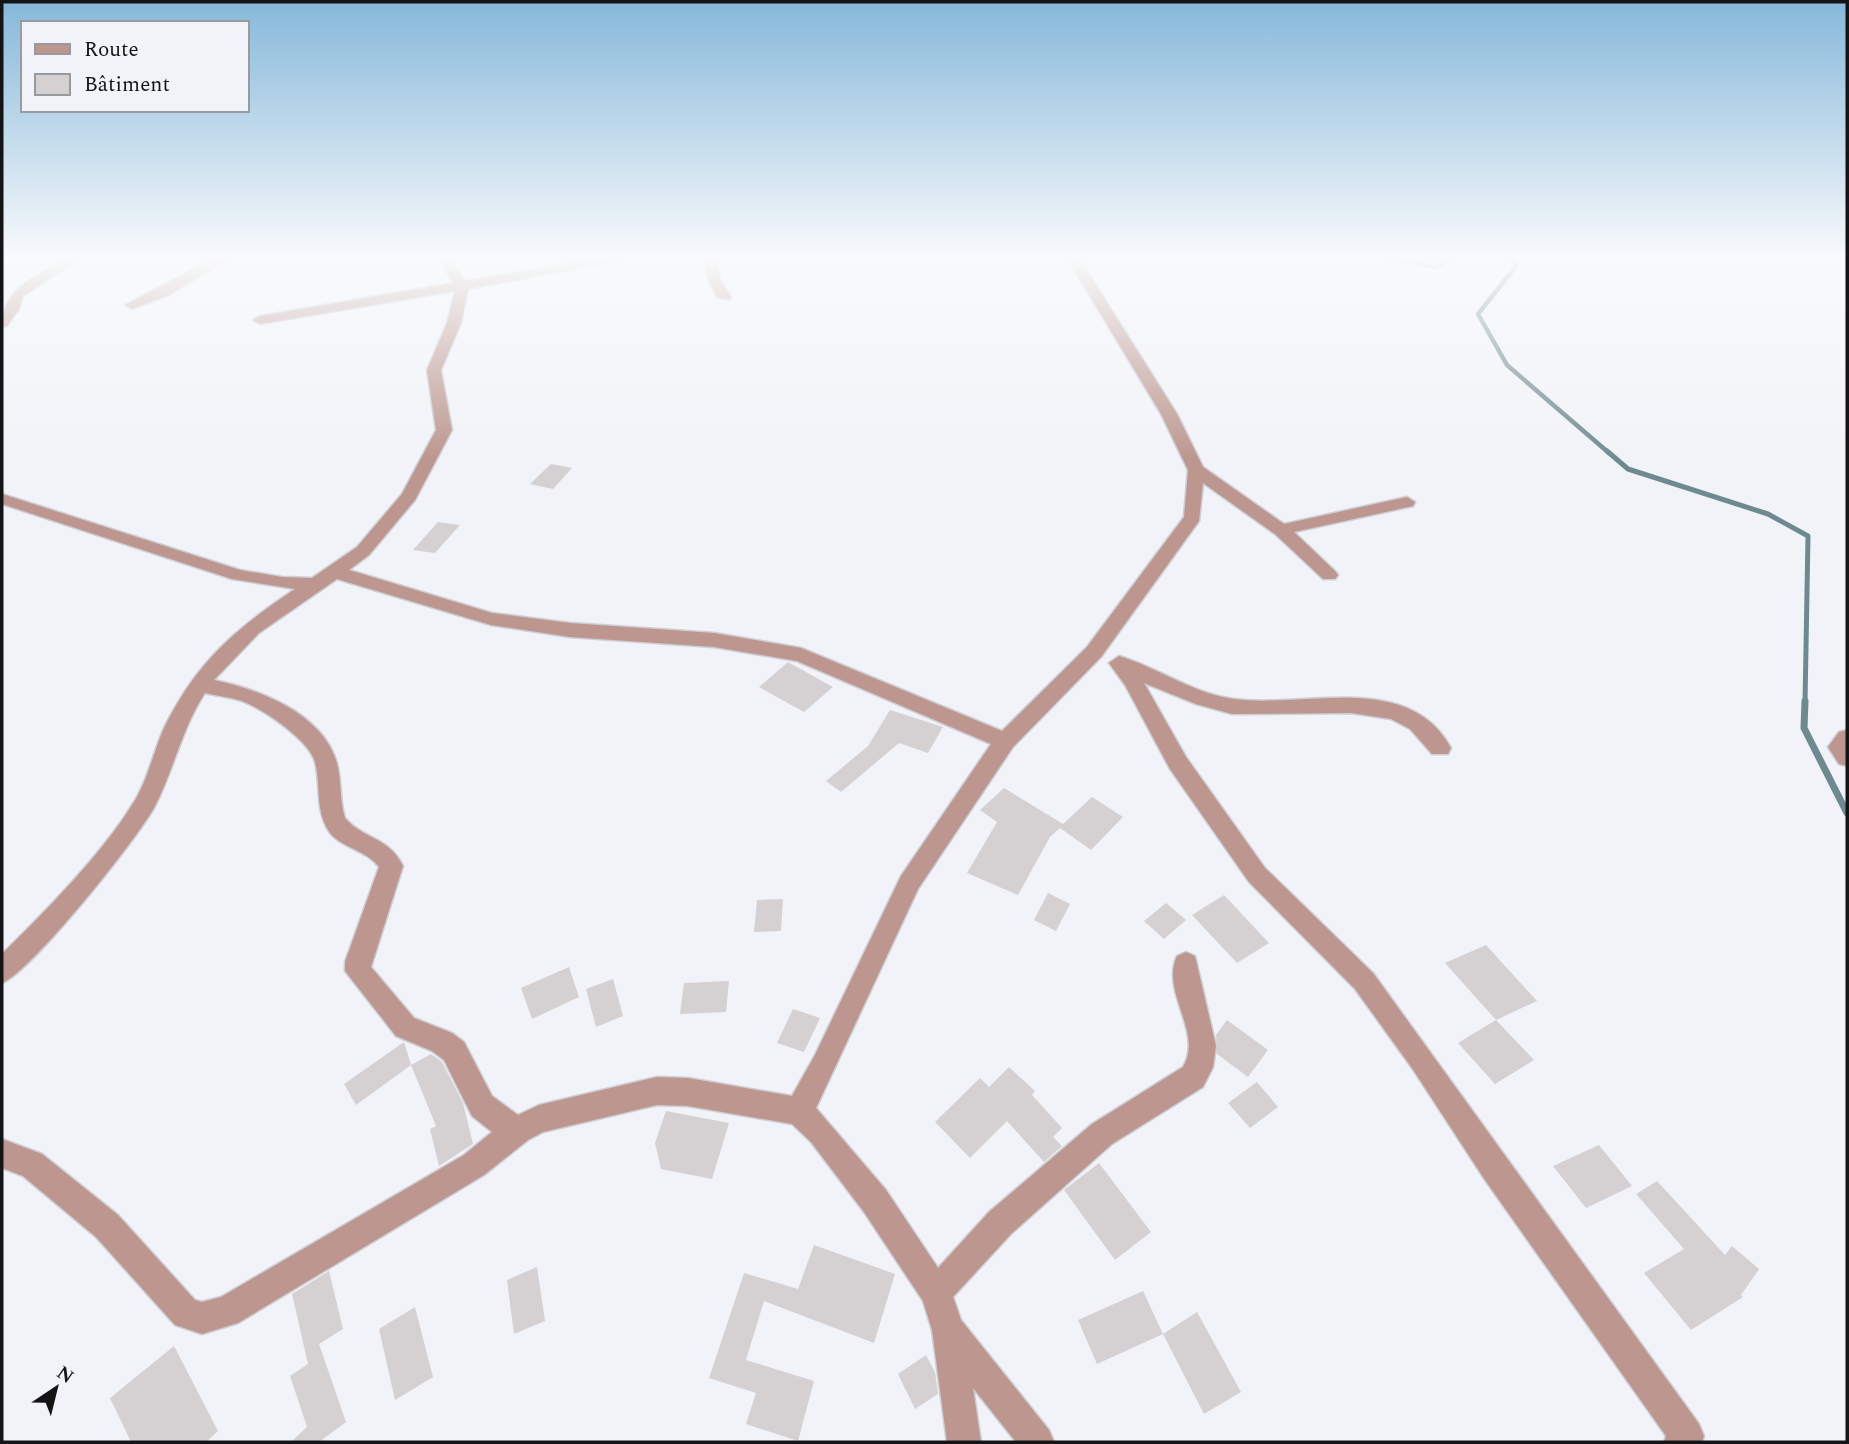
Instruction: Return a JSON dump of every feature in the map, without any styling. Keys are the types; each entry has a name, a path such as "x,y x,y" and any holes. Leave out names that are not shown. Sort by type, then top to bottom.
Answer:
{"street":[{"path":"2,971 30,944 127,833 150,796 175,727 198,684 221,655 248,629 363,551 409,496 444,430 434,370 453,325"},
{"path":"1114,325 1168,414 1196,470 1281,530 1329,575"},
{"path":"799,1111 825,1065 909,883 1005,741 1106,658 1193,517 1196,470"},
{"path":"2,499 238,575 282,583 316,584"},
{"path":"1281,530 1407,502"},
{"path":"335,572 491,619 570,630 714,639 801,655 1005,741"},
{"path":"1106,658 1179,689 1233,706 1347,706 1390,711 1416,722 1440,748"},
{"path":"1106,658 1133,681 1178,763 1257,874 1364,981 1422,1059 1494,1170 1687,1436 1681,1442"},
{"path":"198,684 253,698 269,706 321,747 326,761 335,823 342,831 382,849 391,866 358,962 358,971 405,1027 442,1042 454,1051 482,1106 494,1117 518,1130"},
{"path":"1847,738 1839,747 1847,758"},
{"path":"936,1293 1000,1223 1102,1134 1193,1077 1202,1066 1203,1042 1188,992 1186,964"},
{"path":"2,1154 32,1164 107,1226 186,1314 202,1318 227,1312 474,1165 518,1130 539,1119 657,1090 688,1092 799,1111 821,1132 875,1200 936,1293 948,1330 964,1442"},
{"path":"948,1330 1037,1442"}],"building":[{"path":"551,464 572,468 553,489 530,484"},
{"path":"438,522 460,525 435,553 413,550"},
{"path":"788,662 833,687 804,712 759,687"},
{"path":"890,710 943,727 928,753 899,743 841,792 826,781 868,746"},
{"path":"1004,788 1063,824 1092,797 1123,817 1091,850 1060,828 1050,837 1018,895 967,873 997,822 980,810"},
{"path":"1048,893 1070,904 1056,931 1034,920"},
{"path":"1224,895 1269,943 1237,963 1192,915"},
{"path":"783,899 781,931 754,932 757,900"},
{"path":"1166,903 1186,920 1164,939 1144,921"},
{"path":"1486,945 1537,1001 1496,1020 1445,963"},
{"path":"569,967 579,997 532,1019 521,988"},
{"path":"613,979 623,1016 596,1027 586,989"},
{"path":"729,981 726,1012 680,1014 684,983"},
{"path":"793,1009 820,1018 804,1052 777,1043"},
{"path":"1227,1020 1268,1050 1248,1077 1217,1054 1216,1035"},
{"path":"1496,1020 1534,1060 1495,1084 1458,1043"},
{"path":"404,1042 411,1065 356,1105 344,1084"},
{"path":"431,1054 442,1062 463,1103 473,1144 439,1166 430,1129 436,1126 411,1065"},
{"path":"1009,1067 1035,1091 1032,1095 1062,1128 1053,1137 1062,1146 1044,1162 1007,1121 970,1158 935,1122 980,1078 989,1087"},
{"path":"1257,1082 1278,1107 1250,1128 1228,1103"},
{"path":"666,1111 729,1123 712,1179 661,1169 655,1143"},
{"path":"1599,1145 1632,1186 1586,1208 1553,1166"},
{"path":"1099,1163 1151,1232 1115,1260 1064,1190"},
{"path":"1657,1181 1725,1255 1732,1246 1759,1269 1741,1295 1743,1297 1691,1330 1644,1273 1684,1249 1636,1194"},
{"path":"814,1245 895,1274 874,1343 764,1301 746,1360 814,1381 798,1441 746,1424 756,1393 709,1378 744,1273 798,1289"},
{"path":"537,1267 545,1321 514,1334 507,1280"},
{"path":"329,1271 343,1329 319,1344 346,1422 319,1442 291,1442 307,1427 290,1376 308,1364 292,1294"},
{"path":"1143,1291 1163,1334 1097,1364 1078,1320"},
{"path":"415,1307 433,1377 395,1400 379,1329"},
{"path":"1197,1312 1241,1392 1204,1414 1163,1334"},
{"path":"174,1346 218,1431 206,1442 131,1442 110,1398"},
{"path":"926,1355 935,1372 938,1394 915,1409 898,1374"}],"waterway":[{"path":"1484,325 1507,365 1609,453"},
{"path":"1607,451 1628,469 1768,514 1808,536 1805,703"},
{"path":"1805,701 1804,728 1847,813"}]}
